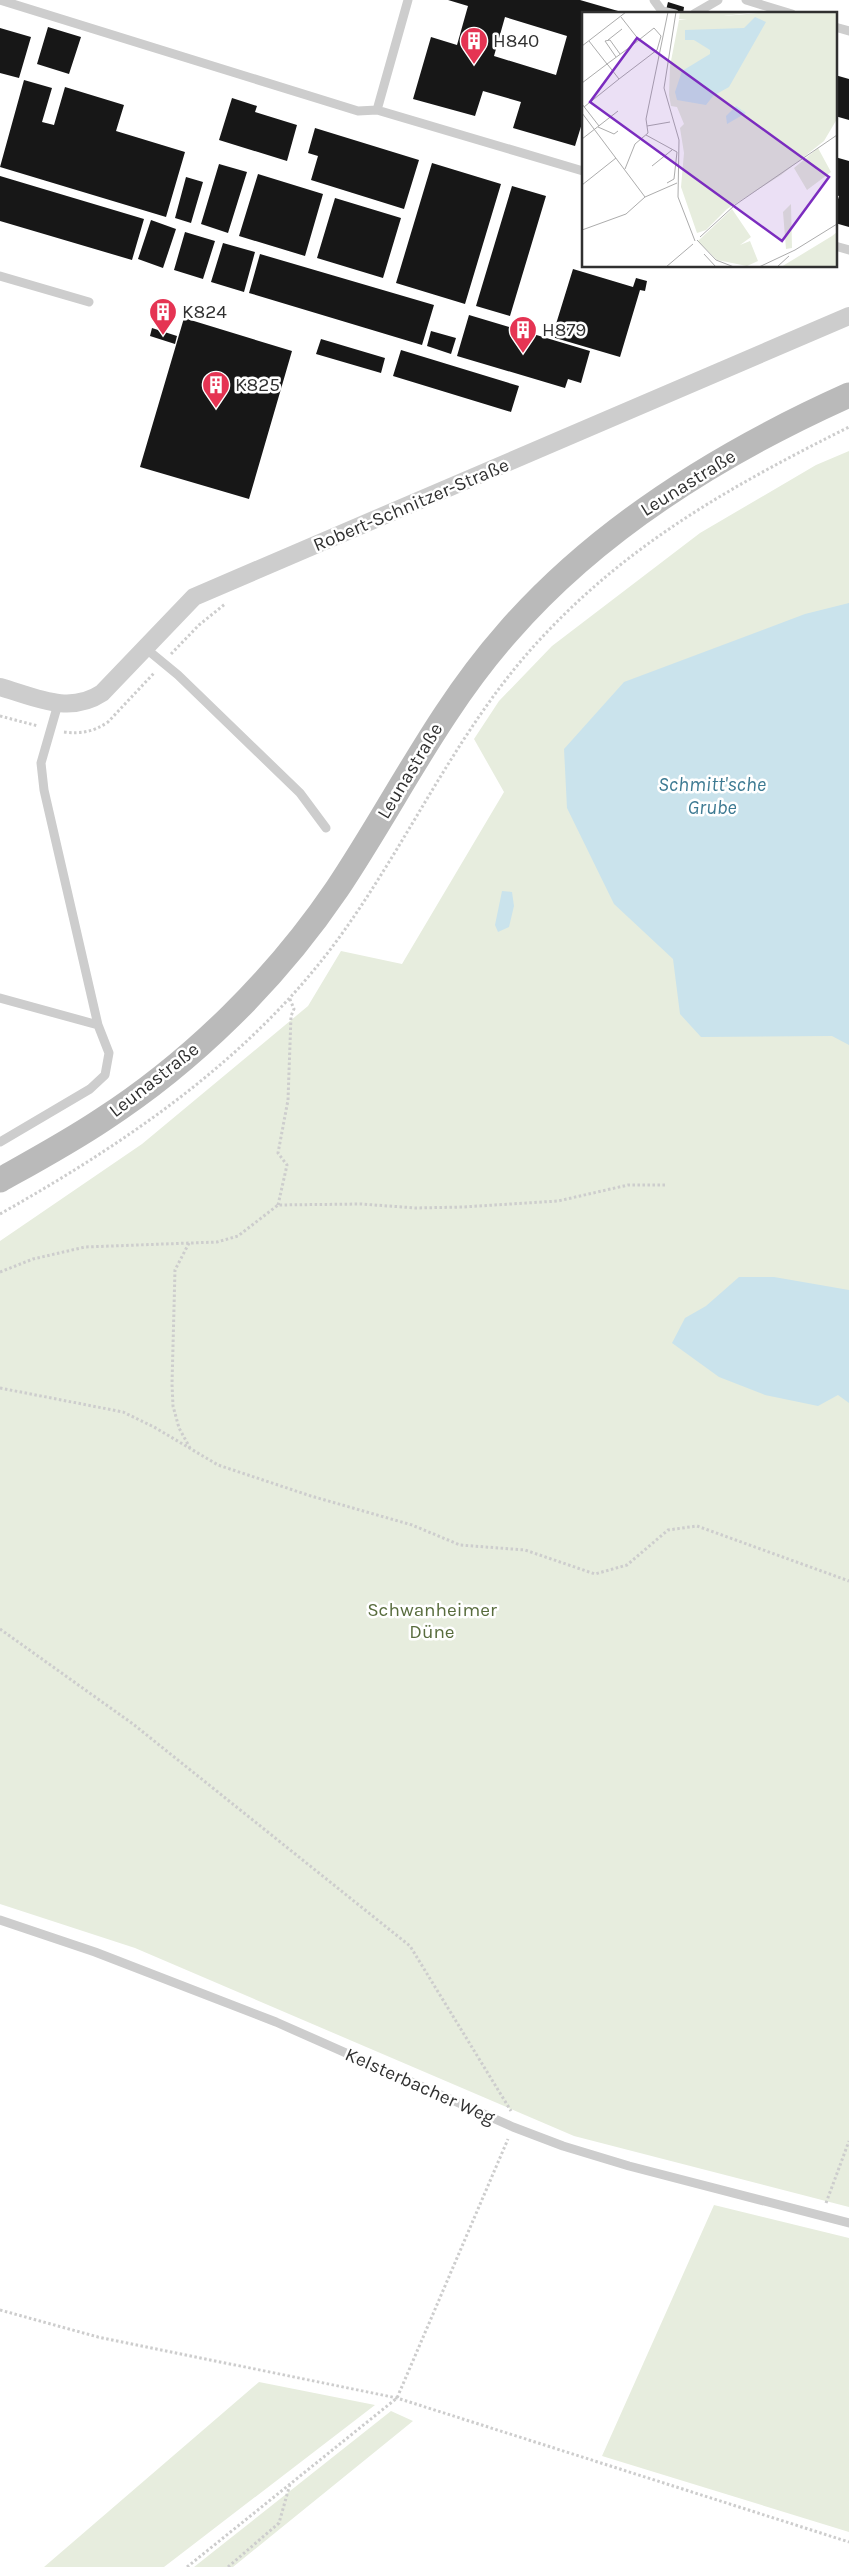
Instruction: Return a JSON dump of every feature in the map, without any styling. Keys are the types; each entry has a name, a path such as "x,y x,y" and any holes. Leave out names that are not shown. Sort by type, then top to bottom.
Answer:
{"main road":[{"name":"Leunastraße","path":"0,1180 102,1120 134,1097 198,1046 274,968 335,892 433,731 464,685 507,633 562,575 603,540 681,485 758,440 849,395"}],"street":[{"name":"Robert-Schnitzer-Straße","path":"0,687 58,704 73,705 91,701 102,693 144,647 194,597 849,316"}],"lane":[{"path":"0,0 358,111 376,110 582,171"},
{"path":"376,110 408,0"},
{"path":"654,0 662,11 666,12"},
{"path":"697,12 718,0"},
{"path":"746,0 785,12"},
{"path":"836,246 849,250"},
{"path":"0,276 89,302"},
{"path":"144,647 178,674 300,793 326,828"},
{"path":"0,1142 90,1089 105,1075 110,1053 98,1025 44,790 41,763 58,704"},
{"path":"0,998 98,1025"},
{"name":"Kelsterbacher Weg","path":"0,1920 95,1952 276,2022 513,2127 563,2146 629,2166 849,2223"}],"path":[{"path":"0,1214 68,1176 145,1125 201,1082 289,997 334,943 364,900 478,714 514,668 582,596 668,528 724,492 849,427"},
{"path":"278,1205 288,1165 278,1153 288,1100 290,1016 294,1009 289,997"},
{"path":"0,1272 49,1255 86,1247 217,1242 238,1236 278,1205 323,1204 416,1208 463,1207 558,1200 628,1185 667,1185"},
{"path":"189,1243 175,1270 172,1384 173,1406 179,1428 191,1449"},
{"path":"0,1388 123,1412 218,1465 412,1525 460,1544 525,1550 595,1574 626,1564 668,1530 697,1526 849,1581"},
{"path":"0,1629 133,1724 410,1946 510,2109 513,2127 397,2398 187,2567"},
{"path":"821,2216 849,2141"},
{"path":"0,2310 98,2337 397,2398 849,2542"},
{"path":"228,2567 279,2523 290,2484"}],"green space":[{"name":"Schwanheimer Düne","path":"849,451 849,2207 574,2136 135,1948 0,1904 0,1241 142,1144 308,1006 341,951 402,964 504,792 474,739 499,701 552,646 700,533 816,465"},
{"path":"714,2205 849,2238 849,2532 602,2456"},
{"path":"259,2382 375,2405 164,2567 44,2567"},
{"path":"391,2411 413,2421 233,2567 194,2567"}],"water":[{"name":"Schmitt'sche Grube","path":"849,603 849,1045 832,1036 701,1037 680,1014 673,959 614,904 567,808 564,749 624,682 805,614"},
{"path":"502,891 512,892 514,906 509,927 498,932 495,925"},
{"path":"739,1277 774,1277 849,1290 849,1403 838,1395 818,1406 765,1395 719,1377 672,1343 685,1318 706,1306"}],"building":[{"name":"H840","path":"448,0 580,0 622,12 582,12 582,123 575,146 513,128 521,102 483,91 475,116 413,99 431,37 457,45 468,6","holes":["505,17 567,36 556,75 494,56"]},
{"path":"668,2 684,7 683,12 666,12"},
{"path":"48,27 81,37 69,74 37,64"},
{"path":"0,28 31,37 19,78 0,73"},
{"path":"836,75 849,79 849,120 836,116"},
{"path":"24,80 52,88 42,122 54,125 65,87 124,105 116,131 185,152 166,217 0,167"},
{"path":"232,98 257,106 255,112 297,125 287,161 219,140"},
{"path":"315,128 419,160 404,209 311,180 318,156 308,153"},
{"path":"836,157 849,161 849,227 836,223 836,206 839,196 836,195"},
{"path":"432,163 501,184 465,304 396,283"},
{"path":"219,164 247,172 228,233 201,224"},
{"path":"258,174 323,194 305,256 239,236"},
{"path":"0,176 144,219 132,260 0,221"},
{"path":"186,177 203,182 191,223 175,218"},
{"path":"512,186 546,196 510,316 476,306"},
{"path":"335,198 401,218 383,278 317,258"},
{"path":"151,220 176,229 163,268 138,259"},
{"path":"185,232 215,241 203,279 174,270"},
{"path":"223,243 255,252 244,292 211,282"},
{"path":"260,254 434,305 422,345 249,293"},
{"path":"573,269 633,287 636,278 647,281 645,291 640,290 620,357 552,337"},
{"name":"H879","path":"469,315 590,351 581,383 568,379 565,388 457,356"},
{"name":"K825","path":"184,318 292,351 249,499 140,467"},
{"name":"K824","path":"152,328 177,336 175,344 150,336"},
{"path":"431,331 456,338 451,354 427,346"},
{"path":"321,339 385,358 381,373 316,354"},
{"path":"401,350 519,386 511,412 393,376"}],"place":[{"name":"H840","path":"474,65"},
{"name":"K824","path":"163,336"},
{"name":"H879","path":"523,354"},
{"name":"K825","path":"216,409"}]}
